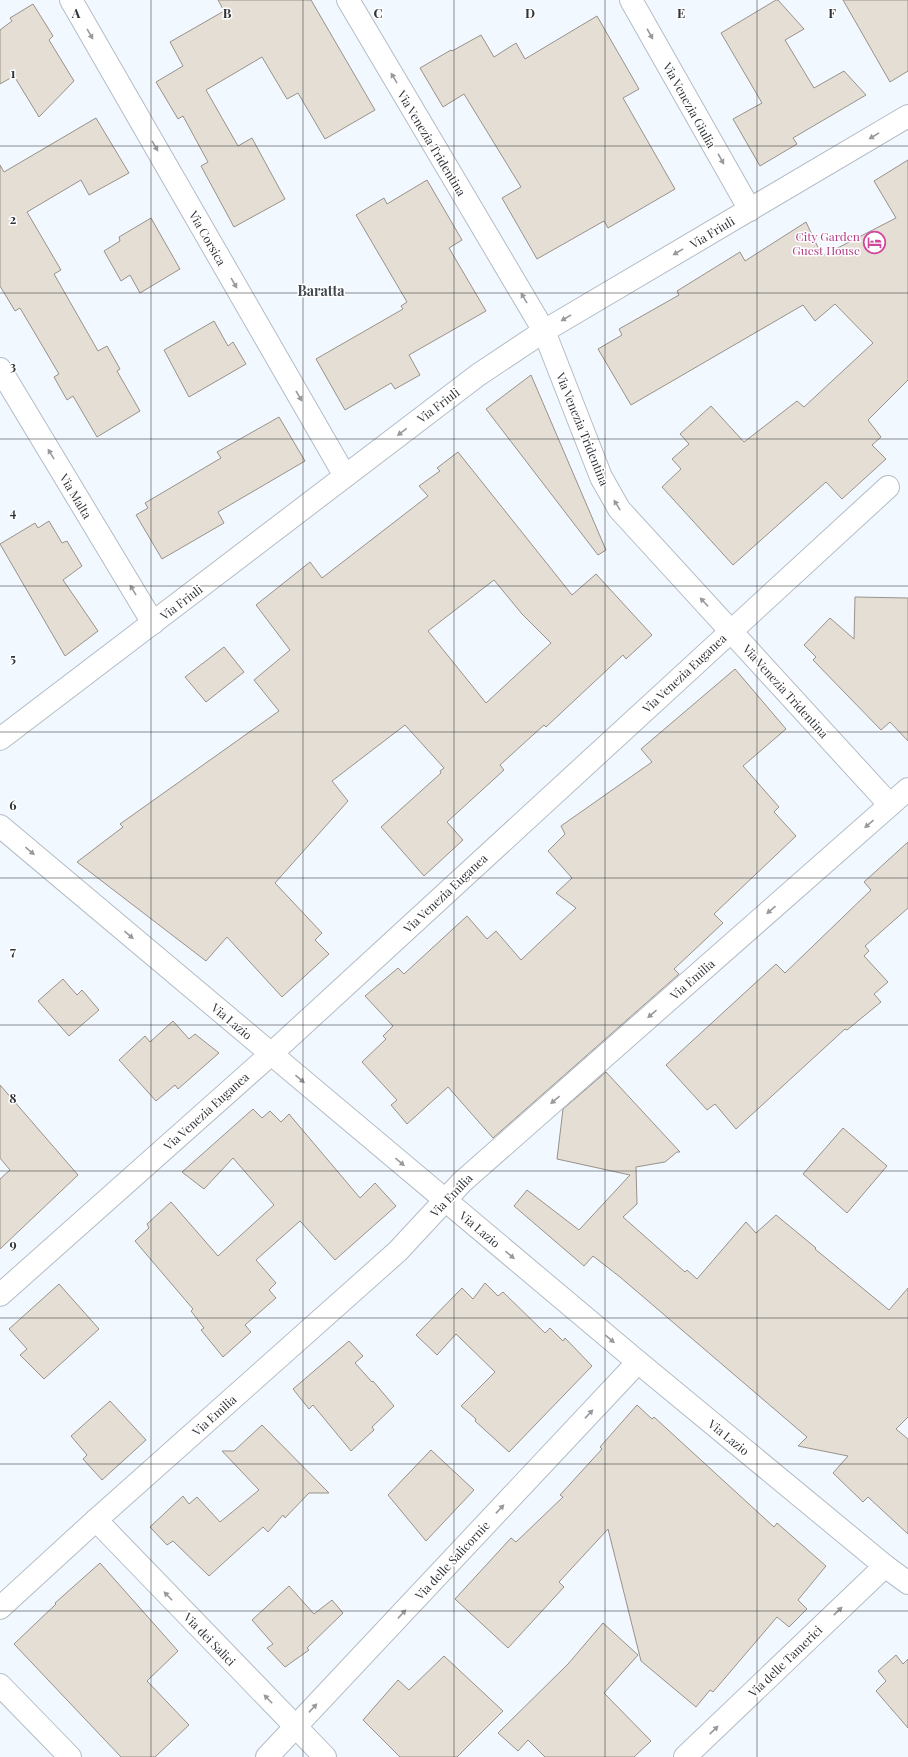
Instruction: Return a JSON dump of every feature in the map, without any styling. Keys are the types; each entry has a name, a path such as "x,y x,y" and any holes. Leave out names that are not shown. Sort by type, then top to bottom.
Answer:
{"street":[{"name":"Via Corsica","path":"71,0 345,476"},
{"name":"Via Venezia Tridentina","path":"348,0 544,331 601,477 619,509 890,805"},
{"name":"Via Venezia Giulia","path":"631,0 750,210"},
{"name":"Via Friuli","path":"0,739 478,374 544,331 908,116"},
{"name":"Via Malta","path":"0,369 153,623"},
{"name":"Via Venezia Euganea","path":"0,1295 271,1054 888,487"},
{"name":"Via Emilia","path":"0,1608 96,1520 398,1251 462,1182 908,789"},
{"name":"Via Lazio","path":"0,826 638,1362 885,1566 908,1583"},
{"name":"Via delle Salicornie","path":"267,1757 638,1362"},
{"name":"Via dei Salici","path":"96,1520 295,1728 325,1757"},
{"name":"Via delle Tamerici","path":"685,1757 885,1566"},
{"path":"0,1684 70,1757"}],"building":[{"path":"218,0 311,0 375,110 325,139 298,93 287,99 262,57 206,90 238,146 252,138 285,199 234,227 201,166 208,162 183,116 178,119 156,82 183,66 170,42 224,11"},
{"path":"778,0 804,29 785,40 814,88 844,71 866,95 793,138 797,144 760,166 733,119 762,103 721,33"},
{"path":"843,0 908,0 908,71 890,82"},
{"path":"33,4 53,36 49,40 74,81 39,117 14,76 0,84 0,30 12,21 10,18"},
{"path":"597,16 639,89 623,98 675,189 608,228 604,221 537,259 502,198 521,187 464,94 443,107 420,68 481,35 494,57 516,43 525,59"},
{"path":"96,118 129,173 89,195 81,180 27,212 61,270 54,274 98,351 107,346 120,369 117,371 140,411 97,437 73,396 67,400 54,377 59,374 20,308 15,311 0,286 0,165 4,172"},
{"path":"908,160 908,380 868,420 881,437 872,445 886,459 842,499 826,482 733,565 662,487 681,469 672,459 689,444 680,434 711,406 744,442 797,401 804,407 873,343 835,304 815,321 803,305 631,405 598,349 622,335 619,329 679,295 677,291 740,252 745,261 806,222 822,256 896,218 874,181"},
{"path":"427,180 462,240 449,248 486,311 409,355 420,375 395,389 391,383 345,410 316,359 403,309 401,306 407,302 356,215 384,198 387,204"},
{"path":"151,218 180,269 140,293 130,275 121,281 104,251 120,241 119,237"},
{"path":"214,321 228,346 233,342 246,364 189,397 164,350"},
{"path":"531,375 606,550 598,555 486,409"},
{"path":"279,417 305,461 218,512 224,523 162,559 136,515 148,508 145,503 221,458 217,452"},
{"path":"458,452 572,595 596,574 652,635 626,659 623,655 546,727 544,725 500,765 504,770 447,822 463,840 424,876 381,827 441,773 440,771 444,768 405,725 332,781 348,801 275,883 322,933 315,940 329,954 282,997 227,937 206,961 77,862 123,827 120,824 279,711 254,680 290,650 256,605 310,562 322,578 428,496 419,486 440,471 437,468","holes":["494,580 522,614 551,643 486,703 428,631"]},
{"path":"49,521 62,543 67,541 82,566 63,580 98,631 65,656 0,544 35,523 38,528"},
{"path":"855,597 908,598 908,741 890,722 881,730 813,660 816,657 804,645 830,618 854,639"},
{"path":"224,647 244,672 206,702 185,677"},
{"path":"735,669 786,729 743,766 779,807 774,812 796,836 714,914 723,923 674,969 679,974 493,1138 448,1087 407,1124 391,1105 397,1100 362,1062 386,1039 383,1036 393,1026 365,996 398,968 404,974 467,916 487,939 496,931 521,960 576,908 556,893 572,878 548,851 565,834 561,826 652,762 641,749"},
{"path":"908,842 908,908 865,946 869,951 864,956 888,982 874,994 881,1002 847,1030 845,1029 736,1129 715,1104 707,1110 666,1065 776,964 785,973 871,890 864,882"},
{"path":"63,979 77,995 82,990 99,1010 69,1036 38,1001"},
{"path":"173,1021 189,1039 195,1034 219,1053 178,1089 175,1085 156,1101 119,1060 145,1036 150,1042"},
{"path":"606,1072 680,1152 677,1152 665,1162 636,1167 637,1204 623,1217 685,1272 687,1270 697,1279 746,1222 756,1233 776,1215 889,1310 908,1288 908,1417 896,1429 908,1439 908,1534 868,1497 863,1502 833,1473 848,1456 798,1446 807,1437 620,1277 593,1256 584,1266 514,1206 527,1190 579,1230 630,1175 557,1159 563,1109"},
{"path":"0,1085 78,1175 0,1249 0,1179 10,1170 0,1158"},
{"path":"253,1109 262,1118 270,1111 281,1122 289,1114 360,1198 375,1183 396,1206 335,1260 300,1221 256,1260 276,1283 269,1290 276,1298 245,1325 251,1332 223,1357 201,1330 204,1328 191,1311 193,1309 135,1241 149,1228 147,1224 171,1202 218,1256 274,1205 233,1158 204,1189 182,1172"},
{"path":"843,1128 887,1166 847,1213 803,1174"},
{"path":"485,1283 498,1296 503,1292 545,1333 550,1328 563,1341 565,1338 592,1366 509,1452 461,1406 495,1372 456,1334 437,1355 416,1335 462,1288 473,1299"},
{"path":"59,1284 99,1329 44,1379 20,1355 27,1349 9,1329"},
{"path":"349,1341 363,1356 355,1363 372,1382 373,1381 394,1406 372,1427 374,1430 351,1451 313,1405 309,1409 293,1389"},
{"path":"110,1401 146,1440 102,1480 83,1459 87,1455 71,1436"},
{"path":"637,1405 652,1419 654,1417 774,1527 777,1523 826,1566 798,1600 807,1609 789,1627 777,1617 713,1692 710,1690 696,1707 641,1661 608,1529 559,1582 564,1587 508,1648 455,1599 511,1538 516,1542 563,1497 560,1495 602,1449 600,1447"},
{"path":"262,1425 329,1493 309,1493 285,1518 283,1515 268,1532 263,1527 209,1576 173,1541 167,1545 150,1527 183,1496 189,1504 197,1497 220,1522 259,1490 222,1451 234,1451"},
{"path":"431,1450 474,1490 426,1541 388,1495"},
{"path":"100,1563 178,1651 147,1681 189,1725 155,1757 121,1757 14,1644 56,1604 55,1603"},
{"path":"289,1586 314,1614 332,1600 343,1613 307,1648 309,1650 285,1667 267,1648 273,1644 252,1620"},
{"path":"603,1623 638,1655 604,1693 651,1741 634,1757 545,1757 528,1740 518,1751 498,1733 568,1664"},
{"path":"896,1655 903,1664 908,1659 908,1728 876,1691 886,1681 878,1671"},
{"path":"444,1656 503,1711 457,1757 400,1757 363,1720 398,1680 409,1690"}],"place":[{"name":"City Garden Guest House","path":"875,243"}],"district":[{"name":"Baratta","path":"321,290"}]}
